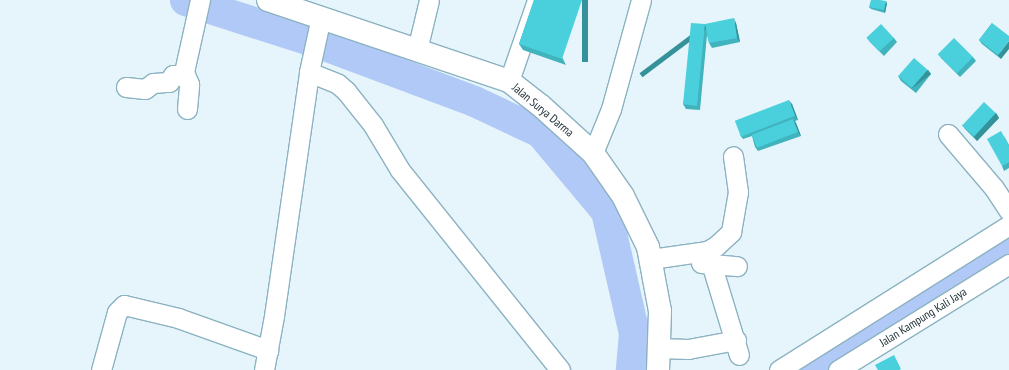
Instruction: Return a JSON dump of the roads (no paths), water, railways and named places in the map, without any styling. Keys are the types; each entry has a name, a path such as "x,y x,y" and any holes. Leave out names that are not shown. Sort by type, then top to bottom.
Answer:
{"main road":[{"name":"Jalan Surya Darma","path":"268,0 295,4 320,20 417,50 509,81 540,105 593,153 623,196 648,247 660,311 658,370"}],"street":[{"path":"417,50 429,0"},
{"path":"509,81 537,0"},
{"path":"593,153 611,109 641,0"},
{"path":"187,109 189,84 185,76 198,6"},
{"path":"264,370 312,52 320,20"},
{"path":"309,72 346,90 373,125 400,170 560,370"},
{"path":"126,87 145,89 152,83 169,82 173,75 185,76"},
{"path":"948,134 994,188 1009,211"},
{"path":"652,263 707,251 716,246 731,232 738,192 733,156"},
{"path":"779,370 1009,225"},
{"path":"652,263 711,263 737,266"},
{"path":"658,348 737,348 711,263"},
{"name":"Jalan Kampung Kali Jaya","path":"838,370 1009,264"},
{"path":"101,370 118,312 124,304 178,318 268,350"},
{"path":"545,351 545,370"}],"waterway":[{"path":"185,0 319,43 474,101 540,132 606,211 634,333 631,370"},
{"path":"816,370 1009,243"}]}
